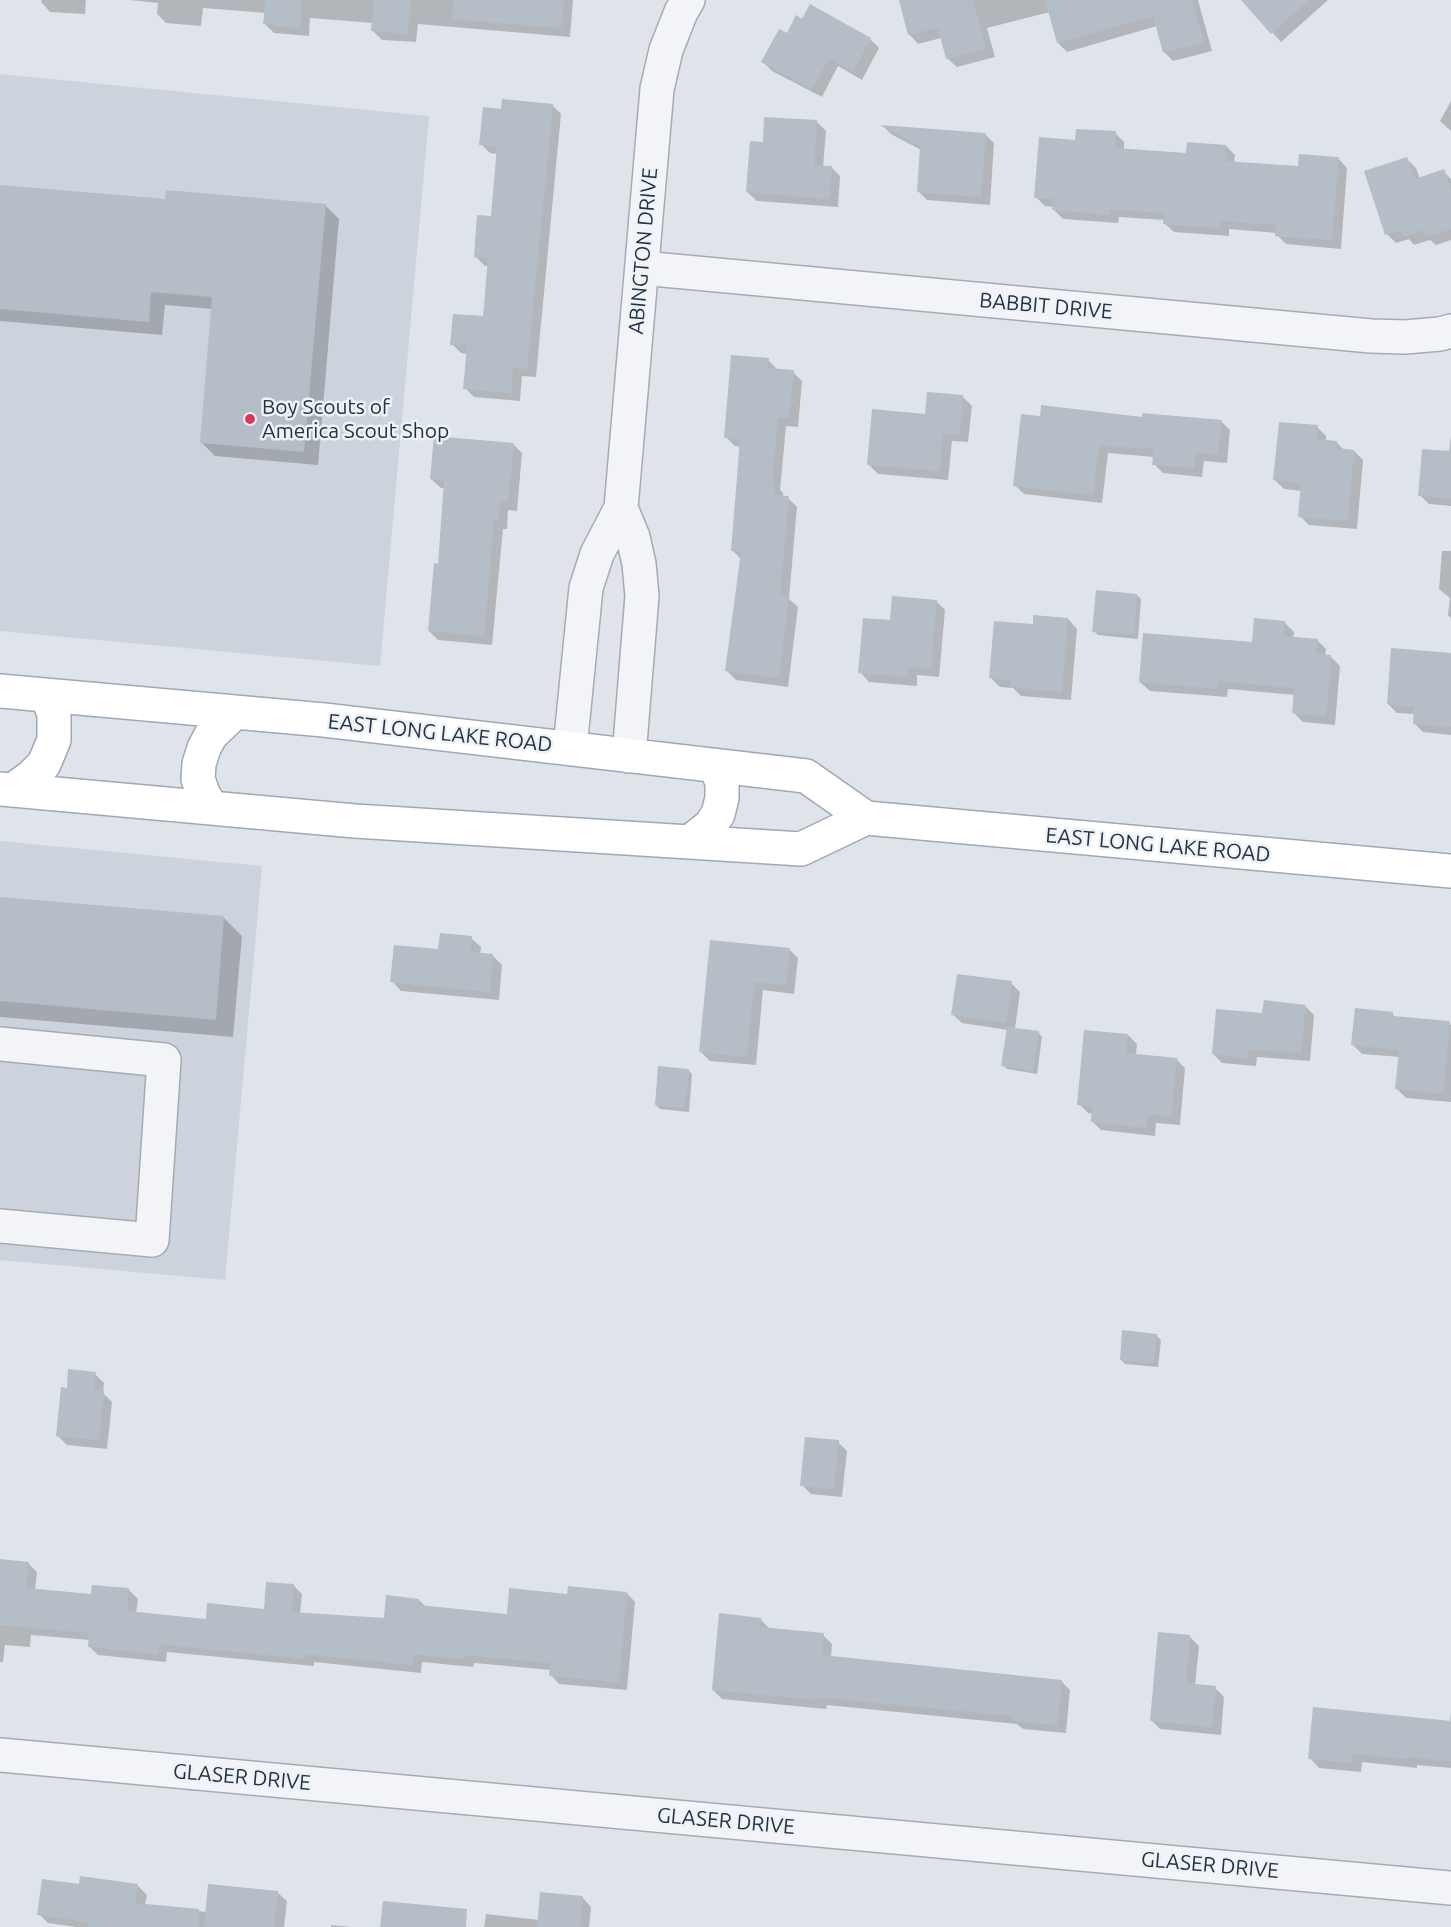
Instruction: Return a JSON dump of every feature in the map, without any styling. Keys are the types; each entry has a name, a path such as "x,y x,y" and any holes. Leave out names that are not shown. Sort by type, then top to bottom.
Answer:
{"main road":[{"name":"EAST LONG LAKE ROAD","path":"0,692 236,712 806,776 866,818 1451,872"},
{"path":"6,789 32,776 44,764 54,740 54,714 47,696"},
{"path":"211,808 202,793 198,779 199,764 211,735 236,712"},
{"path":"691,841 710,826 718,814 722,798 722,782 715,766"},
{"path":"6,789 355,821 801,849 866,818"}],"street":[{"name":"ABINGTON DRIVE","path":"570,748 586,588 597,554 621,508 657,89 666,50 688,0"},
{"name":"BABBIT DRIVE","path":"642,268 1371,336 1405,337 1451,331"},
{"name":"ABINGTON DRIVE","path":"621,508 633,537 639,564 642,596 629,756"},
{"path":"0,1044 164,1060 152,1240 0,1226"},
{"name":"GLASER DRIVE","path":"0,1755 1451,1888"}],"shaded area":[{"path":"0,74 429,116 380,666 0,631"},
{"path":"0,841 262,866 225,1280 0,1260"}],"building":[{"path":"266,0 302,0 300,28 263,24"},
{"path":"374,0 411,0 407,34 371,31"},
{"path":"453,0 564,0 561,28 452,19"},
{"path":"899,0 973,0 986,48 946,59 938,28 908,35"},
{"path":"1045,0 1192,0 1204,42 1163,53 1153,16 1057,43"},
{"path":"1241,0 1309,0 1271,34"},
{"path":"810,4 871,38 853,72 829,58 812,89 761,62 779,29 787,33 796,15 802,19"},
{"path":"502,99 553,104 527,369 513,368 511,393 463,389 467,346 450,345 453,314 483,316 488,258 474,257 477,215 491,216 497,146 479,145 483,107 501,109"},
{"path":"764,117 817,120 814,165 832,166 829,199 746,192 750,141 763,142"},
{"path":"880,125 986,133 981,197 917,192 920,146"},
{"path":"1076,129 1116,131 1115,148 1186,153 1187,142 1226,145 1225,161 1298,166 1299,154 1339,157 1332,240 1275,236 1276,225 1221,221 1220,228 1163,224 1164,213 1110,209 1110,215 1052,210 1053,199 1034,198 1039,137 1075,140"},
{"path":"1407,157 1415,179 1444,169 1451,191 1451,229 1426,237 1423,230 1404,237 1401,230 1385,235 1364,171"},
{"path":"0,185 165,199 166,190 326,204 304,452 200,443 212,297 151,292 149,322 0,309"},
{"path":"731,355 769,358 768,368 794,370 789,418 778,418 772,482 775,482 774,495 789,496 780,595 789,597 779,678 725,671 741,552 731,551 740,439 724,438"},
{"path":"927,392 963,395 960,434 943,433 940,471 867,465 872,409 925,414"},
{"path":"1041,405 1142,417 1142,413 1222,420 1218,454 1195,453 1194,468 1152,465 1154,449 1099,445 1093,495 1013,486 1021,414 1040,416"},
{"path":"1279,422 1318,425 1317,439 1337,441 1337,448 1354,450 1348,521 1298,517 1301,483 1273,480"},
{"path":"434,436 514,443 508,502 500,502 498,521 494,520 484,636 428,631 434,563 438,564 444,481 430,479"},
{"path":"1422,449 1451,451 1451,498 1418,496"},
{"path":"1096,590 1137,594 1134,635 1092,632"},
{"path":"892,596 937,600 931,669 909,667 908,677 858,673 863,618 890,620"},
{"path":"1033,615 1068,618 1062,692 1010,687 1011,680 989,678 994,621 1033,624"},
{"path":"1254,618 1285,621 1284,636 1318,639 1316,654 1331,655 1326,716 1292,713 1294,688 1219,681 1218,689 1139,682 1143,633 1252,642"},
{"path":"1391,648 1451,653 1451,727 1413,724 1414,707 1387,704"},
{"path":"0,897 224,916 216,1020 0,1001"},
{"path":"440,933 472,936 471,952 493,954 490,992 390,982 394,945 438,949"},
{"path":"710,940 790,948 786,985 754,982 747,1057 699,1052"},
{"path":"957,974 1012,981 1006,1023 951,1015"},
{"path":"1264,1000 1306,1005 1301,1053 1248,1049 1247,1058 1212,1054 1216,1009 1262,1013"},
{"path":"1355,1008 1393,1012 1393,1016 1450,1021 1443,1094 1395,1089 1399,1050 1351,1045"},
{"path":"1007,1027 1039,1031 1033,1071 1001,1066"},
{"path":"1084,1030 1128,1034 1126,1053 1177,1058 1171,1117 1148,1114 1147,1128 1091,1122 1092,1106 1077,1105"},
{"path":"658,1066 689,1069 685,1108 655,1105"},
{"path":"1122,1330 1157,1334 1154,1363 1120,1360"},
{"path":"68,1369 96,1372 94,1390 104,1391 99,1440 56,1436 61,1387 67,1388"},
{"path":"805,1437 839,1440 834,1489 800,1486"},
{"path":"0,1559 29,1562 26,1588 91,1594 92,1585 129,1588 127,1611 206,1619 207,1603 264,1609 266,1582 294,1584 291,1612 384,1618 386,1595 419,1599 419,1605 507,1614 509,1588 567,1594 568,1586 627,1592 619,1682 549,1676 550,1663 466,1655 465,1659 414,1654 413,1665 306,1654 305,1659 159,1644 158,1654 88,1647 89,1633 0,1625"},
{"path":"719,1613 761,1618 760,1627 824,1633 822,1655 1062,1680 1057,1725 1012,1721 1013,1716 818,1697 818,1700 712,1690"},
{"path":"1158,1632 1190,1635 1186,1683 1216,1686 1212,1727 1150,1721"},
{"path":"1313,1707 1451,1721 1451,1761 1353,1754 1352,1763 1308,1759"},
{"path":"80,1876 138,1884 136,1903 199,1909 198,1927 88,1927 89,1922 37,1915 42,1879 79,1884"},
{"path":"208,1884 278,1891 274,1927 204,1927"},
{"path":"540,1892 583,1896 580,1927 537,1927"},
{"path":"383,1901 467,1909 466,1927 380,1927"}],"place":[{"name":"Boy Scouts of America Scout Shop","path":"250,419"}]}
